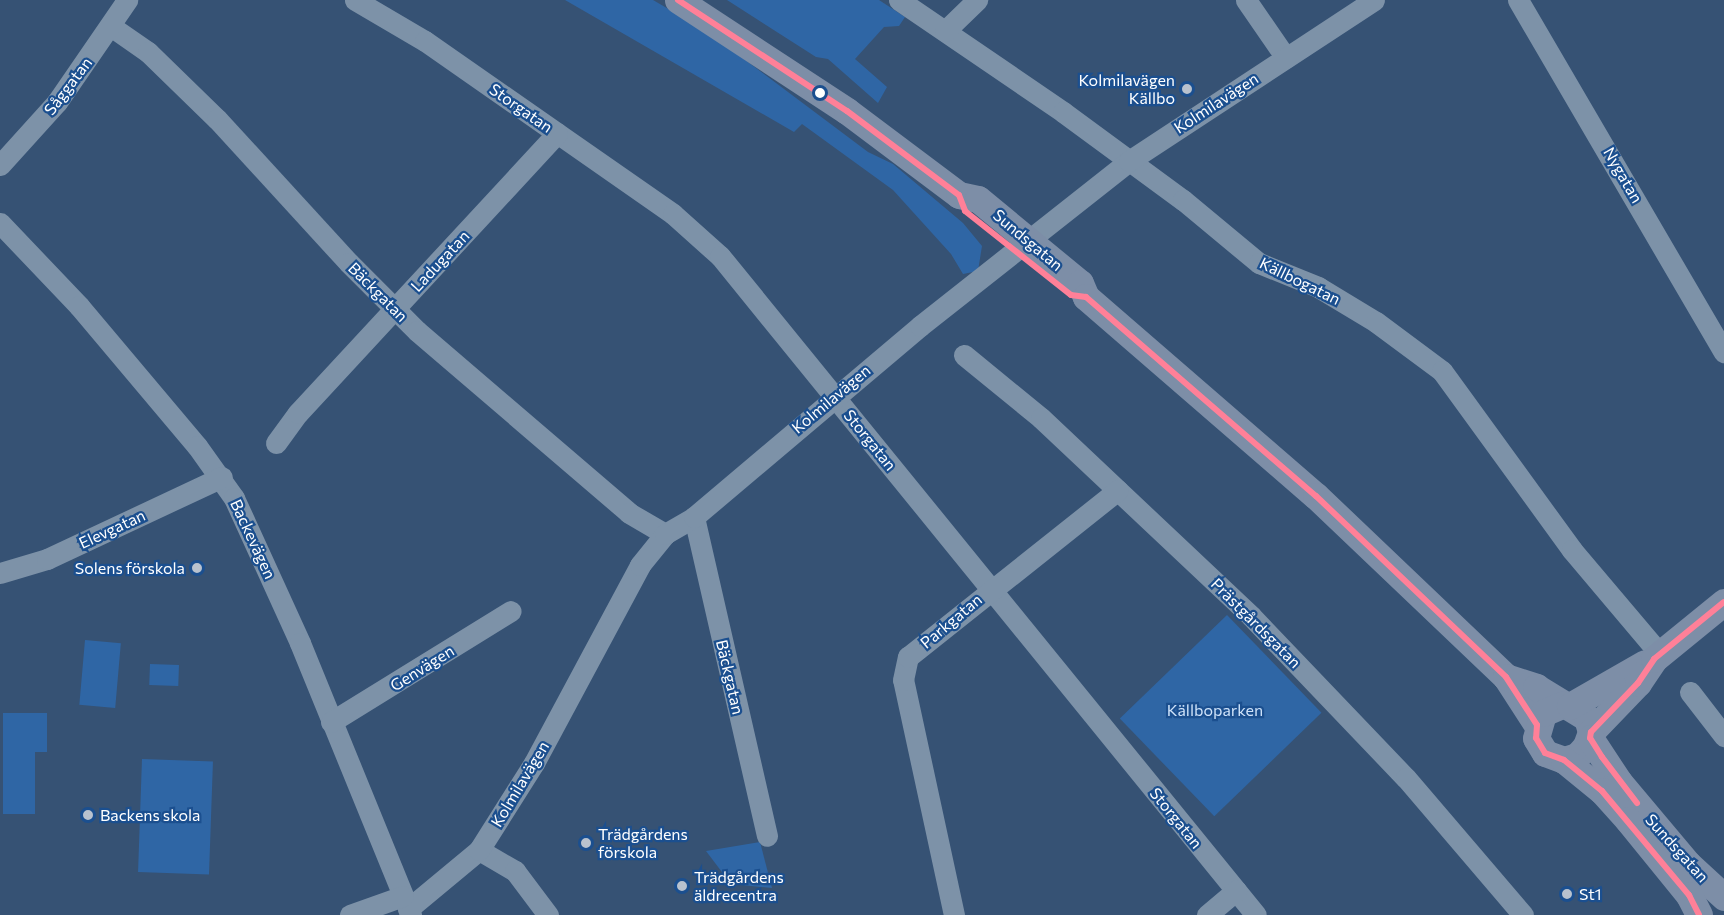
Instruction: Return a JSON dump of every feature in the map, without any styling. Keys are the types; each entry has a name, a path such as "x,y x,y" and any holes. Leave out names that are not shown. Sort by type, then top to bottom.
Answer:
{"main road":[{"name":"Sundsgatan","path":"678,0 847,111 959,195 978,199 1024,247 1080,283 1086,297 1316,496 1506,677 1537,725 1536,738 1545,753 1564,760 1602,791 1689,895 1701,915 1724,899 1688,864 1619,782 1591,735 1587,718 1536,687 1506,677"},
{"path":"1564,760 1577,756 1591,735 1638,683 1657,657 1724,602"},
{"path":"1537,725 1548,709 1566,706 1628,670 1657,657"}],"street":[{"name":"Såggatan","path":"0,165 57,102 112,27 127,0"},
{"name":"Storgatan","path":"355,0 425,41 673,214 720,256 1256,915"},
{"name":"Källbogatan","path":"899,0 1129,161 1259,263 1328,293 1376,322 1442,371 1572,550 1657,657"},
{"path":"945,31 977,0"},
{"path":"1246,0 1286,58"},
{"name":"Kolmilavägen","path":"407,907 479,850 534,763 640,565 665,534 694,517 834,396 1024,247 1129,161 1374,0"},
{"name":"Nygatan","path":"1518,0 1724,352"},
{"name":"Bäckgatan","path":"112,27 148,52 217,119 395,309 629,513 665,534"},
{"name":"Ladugatan","path":"276,443 298,413 557,133"},
{"name":"Backevägen","path":"0,223 79,306 222,477 245,516 407,907"},
{"name":"Prästgårdsgatan","path":"964,355 1041,418 1285,651 1406,778 1523,915"},
{"name":"Elevgatan","path":"0,573 47,559 222,477"},
{"name":"Parkgatan","path":"954,915 903,680 908,657 990,589 1118,490"},
{"name":"Bäckgatan","path":"694,517 767,836"},
{"name":"Genvägen","path":"331,722 511,611"},
{"path":"1690,692 1724,736"},
{"path":"479,850 515,871 548,915"},
{"path":"1207,915 1236,891"},
{"path":"350,915 407,907"}],"green space":[{"path":"565,0 653,0 708,32 868,152 893,164 963,223 982,246 978,271 963,274 951,254 893,190 802,124 794,132"},
{"path":"727,0 879,0 905,17 899,26 884,27 855,59 887,87 878,103 828,59 816,57"},
{"name":"Källboparken","path":"1227,615 1321,713 1214,816 1120,719"},
{"path":"85,640 121,643 115,708 79,705"},
{"path":"150,664 179,665 178,686 149,685"},
{"path":"3,713 47,713 47,752 35,752 35,814 3,814"},
{"path":"142,759 213,761 209,874 138,872"},
{"path":"760,842 772,888 731,884 706,851"}],"transit line":[{"path":"678,0 847,111 959,195 965,211 1071,295 1086,297 1316,496 1506,677 1537,725 1536,738 1545,753 1564,760 1602,791 1689,895 1699,915"},
{"path":"1637,803 1602,757 1590,738 1591,732 1638,683 1654,659 1724,602"}],"place":[{"name":"Kolmilavägen Källbo","path":"1187,89"},
{"name":"Solens förskola","path":"197,568"},
{"name":"Backens skola","path":"88,815"},
{"name":"Trädgårdens förskola","path":"586,843"},
{"name":"Trädgårdens äldrecentra","path":"682,886"},
{"name":"St1","path":"1567,894"}]}
